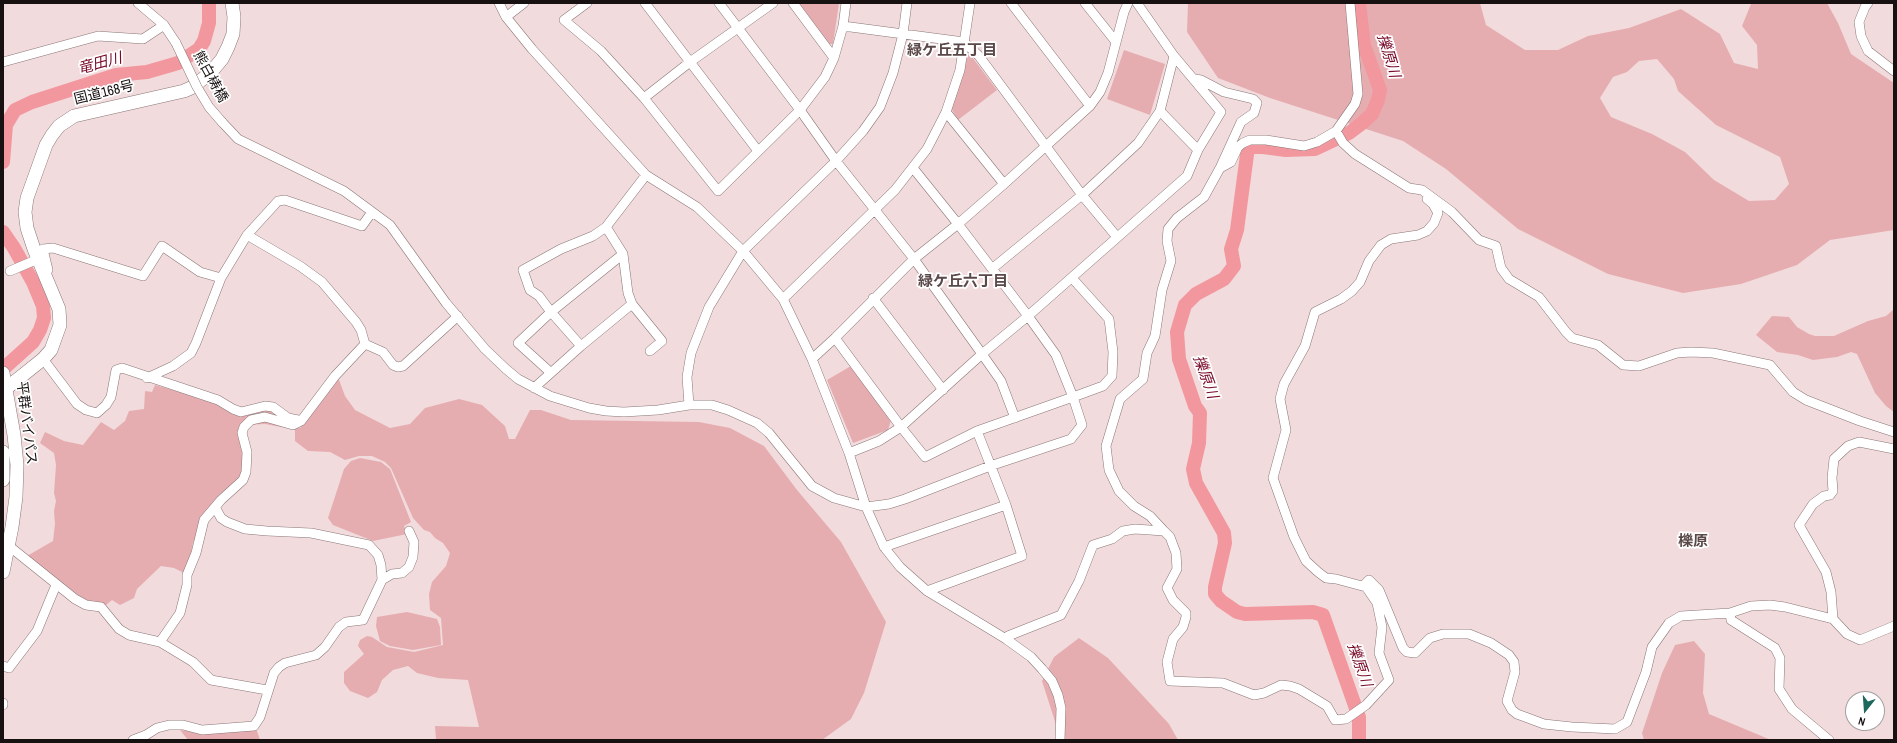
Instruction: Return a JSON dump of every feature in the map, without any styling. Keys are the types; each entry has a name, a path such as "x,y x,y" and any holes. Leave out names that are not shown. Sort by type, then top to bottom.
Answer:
{"highway":[{"name":"国道168号","path":"5,384 43,359 51,350 60,325 59,309 45,274 35,260 27,228 27,198 46,145 55,131 74,116 184,91 193,86 212,71 222,59 228,47 233,34 234,17 232,3"},
{"name":"平群バイパス","path":"3,572 9,546 16,497 14,435 5,384"},
{"name":"平群バイパス","path":"3,452 3,480"}],"street":[{"name":"熊白梼橋","path":"138,3 164,25 176,43 197,87 209,106 238,139 344,191 390,225 446,303 485,349 506,370 534,388 567,402 606,411 624,412 658,410 690,405 712,405 728,410 757,423 769,433 812,486 834,498 866,506 889,504 905,499 990,466 1071,439 1082,425 1073,397"},
{"path":"499,3 506,17 532,49 646,175 697,207 743,251 783,299 812,359 850,453 866,506 884,547 900,567 927,591 1006,639 1031,657 1052,681 1058,695 1061,708 1060,740"},
{"path":"506,17 524,3"},
{"path":"587,3 564,20 601,51 644,98 718,191 800,110 825,77 834,58 843,26 846,3"},
{"path":"645,3 758,151"},
{"path":"719,3 800,110 836,161 914,259 982,354 1001,381 1015,418"},
{"path":"644,98 690,62 773,3"},
{"path":"793,3 834,58"},
{"path":"690,405 687,377 691,353 710,307 743,251 836,161 863,131 880,107 892,73 903,34 907,3"},
{"path":"783,299 895,190 927,149 946,112 960,70 964,52 964,42 970,3"},
{"path":"1011,3 1090,106"},
{"path":"1086,3 1116,42"},
{"path":"812,359 914,259 958,224 1090,106 1100,92 1108,73 1128,3"},
{"path":"850,453 879,441 901,427 982,354 1072,278 1187,176 1198,150 1222,112 1174,56 1138,3"},
{"path":"1220,168 1231,162 1238,147 1250,140 1266,140 1304,146 1339,136 1355,104 1358,94 1350,3"},
{"path":"1868,3 1859,22 1861,36 1868,51 1894,71"},
{"path":"3,62 98,36 143,39 164,25"},
{"path":"843,26 964,42 979,56 1082,194 1117,237"},
{"path":"993,268 1082,194 1138,143 1160,111 1174,56"},
{"path":"1195,79 1201,80 1224,92 1253,98 1257,103 1254,113 1241,122 1220,168 1204,197 1177,218 1168,229 1167,241 1171,261 1162,290 1155,336 1147,353 1143,379 1120,399 1106,446 1109,470 1119,490 1134,506 1150,516 1164,531 1170,538 1176,553 1178,563 1177,569 1167,588 1173,600 1186,613 1186,617 1184,627 1173,639 1167,662 1170,681 1223,683 1245,693 1254,695 1264,693 1281,685 1290,686 1299,689 1326,706 1335,720 1346,719 1366,705 1388,683 1389,680 1379,653 1382,627 1377,603 1366,587 1336,579 1326,578 1306,561 1294,537 1273,478 1286,430 1280,399 1284,384 1305,346 1315,312 1341,299 1352,291 1360,282 1369,261 1381,245 1391,239 1418,235 1427,231 1434,224 1438,212 1433,204 1355,154 1339,136"},
{"path":"1160,111 1198,150"},
{"path":"946,112 1004,184"},
{"path":"913,168 993,268 1056,355 1073,397"},
{"path":"581,346 551,312 540,296 530,290 523,270 561,249 593,236 606,227 646,175"},
{"path":"1410,188 1422,190 1452,212 1479,240 1496,246 1501,268 1509,279 1539,297 1572,338 1598,345 1623,365 1639,366 1677,353 1691,352 1738,357 1770,365 1793,392 1806,400 1860,421 1894,432"},
{"path":"147,378 173,366 191,353 196,344 221,278 247,235 278,201 285,200 362,226 372,212"},
{"path":"606,227 623,254 628,293 632,304 662,341 650,351"},
{"path":"247,235 300,266 322,282 356,322 361,330 366,344 383,352 393,365 404,366 458,316"},
{"path":"45,274 48,270 43,249 53,248 142,276 162,246 200,272 221,278"},
{"path":"550,372 518,343 551,312 623,254"},
{"path":"10,271 35,260"},
{"path":"835,338 925,457 977,431 1103,386 1112,376 1113,352 1109,319 1072,278"},
{"path":"873,298 943,390"},
{"path":"534,388 550,372 632,304"},
{"path":"160,642 180,613 187,585 187,575 196,553 204,520 214,508 243,480 246,472 247,452 242,433 244,427 251,420 265,417 293,425 302,421 334,376 366,344"},
{"path":"43,359 77,404 86,410 97,413 106,405 111,397 116,370 122,368 147,378 218,400 242,412 265,406 273,407 288,418 302,421"},
{"path":"927,591 1022,556 1006,504 977,431"},
{"path":"1894,449 1859,442 1848,446 1834,458 1832,478 1834,491 1830,495 1824,496 1813,504 1799,525 1826,572 1831,592 1834,619 1847,634 1860,640 1894,626"},
{"path":"884,547 1006,504"},
{"path":"133,740 146,735 157,728 169,725 183,725 202,730 254,726 260,717 274,673 279,667 285,663 316,655 325,647 339,627 346,622 363,620 382,580 381,565 378,556 369,545 311,533 245,529 221,518 214,508"},
{"path":"1006,639 1008,636 1061,614 1079,582 1093,545 1112,539 1123,531 1135,529 1164,531"},
{"path":"382,580 392,574 402,573 409,567 413,557 414,542 409,530"},
{"path":"9,546 56,585 86,605 101,607 119,628 129,636 160,642 193,662 211,680 268,690"},
{"path":"1366,587 1365,584 1369,580 1379,590 1403,648 1408,652 1415,653 1430,638 1443,634 1469,634 1491,643 1509,655 1514,662 1515,672 1507,701 1512,710 1517,714 1544,724 1572,727 1616,729 1629,719 1646,672 1652,647 1660,634 1674,618 1681,616 1730,613 1751,606 1770,605 1785,607 1834,619"},
{"path":"5,670 37,631 56,585"},
{"path":"1730,613 1731,620 1775,648 1780,658 1779,689 1792,709 1829,740"}],"shaded area":[{"path":"799,3 839,3 833,44 829,44"},
{"path":"1188,3 1480,3 1486,25 1525,50 1558,50 1588,36 1629,28 1681,9 1720,34 1734,63 1758,69 1757,45 1742,26 1751,4 1827,3 1838,23 1851,54 1894,83 1894,230 1830,240 1797,265 1741,284 1683,293 1608,274 1518,229 1446,169 1403,141 1270,98 1218,78 1187,32","holes":["1657,59 1674,79 1678,91 1716,125 1780,157 1789,184 1775,200 1749,201 1714,180 1685,152 1652,134 1611,117 1600,98 1613,77 1627,72 1639,61"]},
{"path":"1124,50 1165,64 1150,115 1107,99"},
{"path":"969,53 997,90 958,120 951,108"},
{"path":"1894,309 1894,412 1886,406 1875,393 1857,354 1851,352 1837,357 1813,360 1798,355 1777,352 1756,335 1772,316 1789,317 1797,327 1815,336 1834,336 1868,321 1886,316"},
{"path":"851,366 891,420 888,430 853,443 827,380"},
{"path":"338,377 345,396 355,410 390,428 410,424 425,408 459,399 482,405 505,426 509,439 515,439 530,410 541,410 571,420 699,422 730,428 764,446 797,490 841,542 886,622 864,693 851,719 822,740 436,740 435,726 479,727 468,680 438,678 417,673 408,666 393,670 382,680 377,692 368,698 350,691 344,683 344,672 364,654 358,646 360,640 367,636 372,637 387,647 414,652 443,645 441,618 430,610 429,594 432,582 446,566 450,553 443,543 435,538 430,532 424,530 413,518 391,468 385,462 372,456 359,456 345,460 330,452 308,451 295,441 295,428 300,428 307,420"},
{"path":"155,385 208,400 218,404 226,410 268,408 295,422 287,428 265,424 244,425 243,467 238,481 219,495 202,519 199,532 193,542 191,554 184,573 174,568 161,566 137,589 134,598 120,605 112,600 106,605 84,601 27,556 53,541 55,524 54,511 56,501 54,493 56,465 54,453 40,443 45,432 64,441 83,445 101,422 114,430 125,421 129,411 144,409 145,391 152,392"},
{"path":"360,458 381,462 390,469 411,522 404,526 407,534 373,541 333,525 328,518 344,469 351,461"},
{"path":"407,612 437,619 440,627 441,645 413,650 390,646 380,641 376,626 377,617"},
{"path":"1079,638 1108,658 1169,724 1178,740 1055,740 1060,737 1042,681 1054,657"},
{"path":"1694,641 1705,654 1703,693 1709,714 1771,740 1644,740 1642,733 1662,673 1675,645"},
{"path":"256,728 260,740 188,740 180,730 200,733"}],"waterway":[{"name":"竜田川","path":"3,162 6,125 15,110 32,102 116,75 147,72 178,63 199,49 204,41 209,23 209,3"},
{"name":"擽原川","path":"1359,3 1364,45 1380,90 1378,100 1372,114 1349,133 1315,149 1286,150 1248,147 1237,230 1231,249 1234,266 1224,279 1196,294 1185,305 1177,332 1179,359 1195,406 1200,413 1199,443 1193,469 1196,483 1224,533 1225,543 1215,587 1215,594 1221,601 1237,612 1245,614 1313,612 1323,615 1359,717 1359,740"},
{"name":"竜田川","path":"3,232 14,248 33,282 43,306 44,318 40,330 33,342 3,369"}],"district":[{"name":"緑ケ丘五丁目","path":"952,51"},
{"name":"緑ケ丘六丁目","path":"963,282"},
{"name":"櫟原","path":"1693,542"}]}
